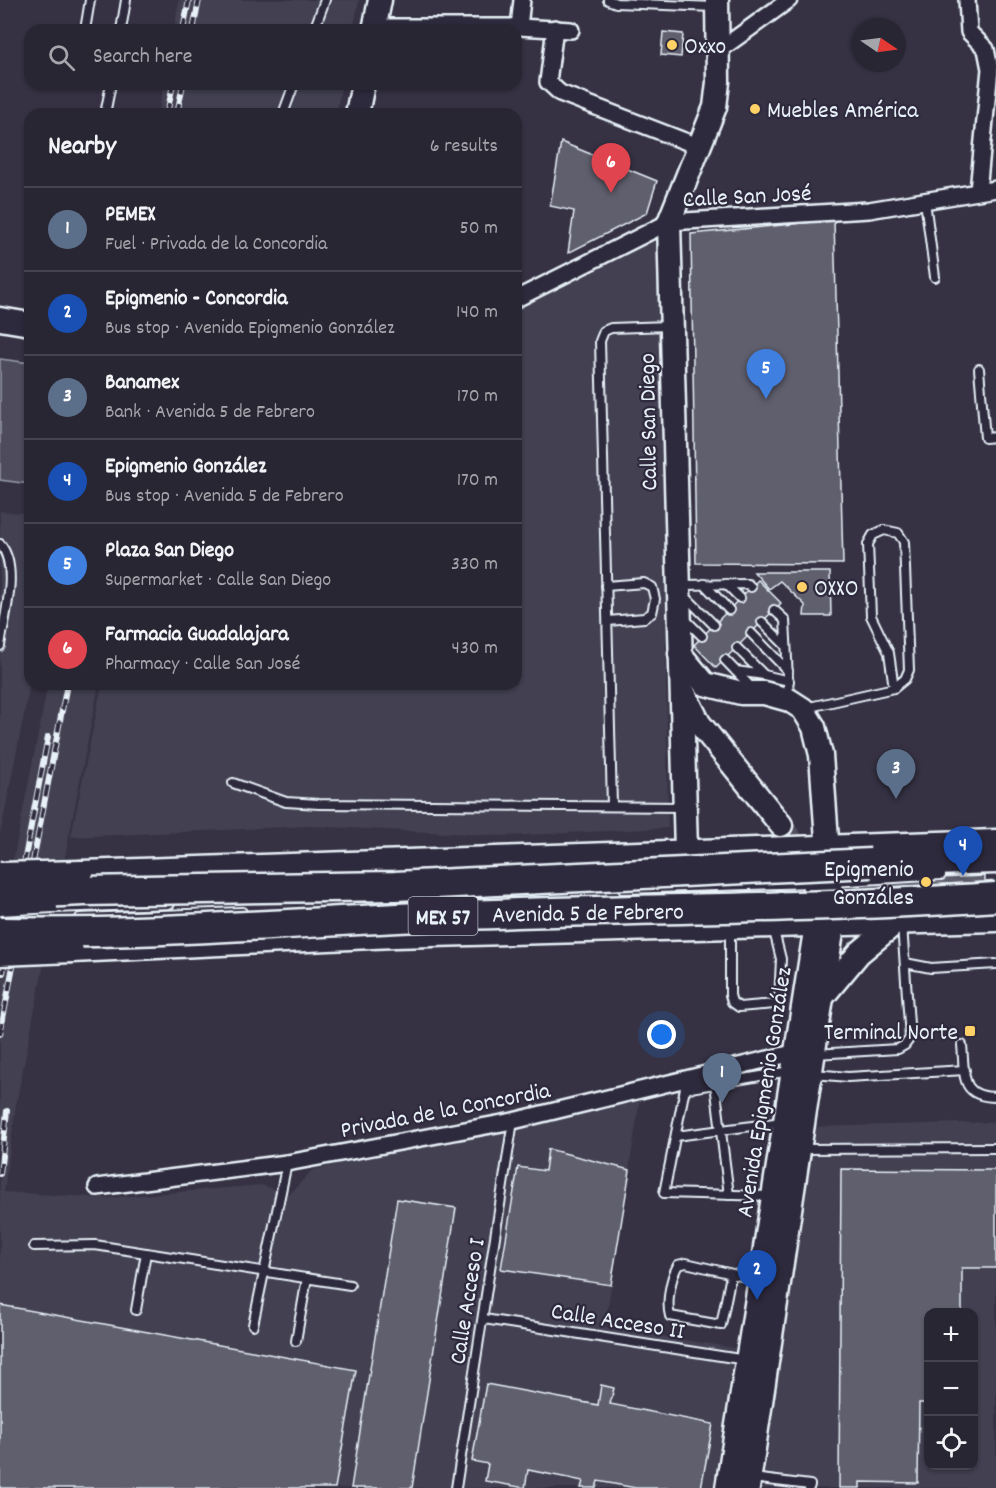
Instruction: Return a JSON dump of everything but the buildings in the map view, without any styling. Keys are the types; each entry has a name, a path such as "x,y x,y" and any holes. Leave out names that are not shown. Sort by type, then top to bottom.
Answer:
{"highway":[{"name":"Avenida 5 de Febrero","path":"0,895 83,891 395,886 996,859"},
{"name":"Avenida 5 de Febrero","path":"0,932 74,933 466,915 870,906 996,897"}],"main road":[{"path":"375,24 380,0"},
{"name":"Calle San Diego","path":"686,851 669,222 715,107 718,51 717,4"},
{"path":"358,108 362,90"},
{"path":"0,319 24,323"},
{"path":"680,654 705,684 741,693 760,684 793,696"},
{"path":"681,686 699,723 781,825"},
{"name":"Avenida Epigmenio González","path":"727,1488 757,1361 798,1149 803,1063 825,925 826,888 819,846 825,807 821,755 814,728 793,696"},
{"path":"0,874 459,861 996,841"},
{"path":"459,861 714,860"},
{"path":"970,910 996,910"},
{"name":"Avenida 5 de Febrero","path":"0,954 405,936 996,920"},
{"path":"757,1361 817,995 859,952 898,924"},
{"name":"Avenida Epigmenio González","path":"749,1483 760,1280 786,1122 803,1063 817,995 821,950"}],"street":[{"path":"519,24 522,0"},
{"path":"718,51 789,0"},
{"path":"967,0 969,32 986,49 990,69 978,191"},
{"path":"522,27 571,30"},
{"path":"555,28 548,82 552,87 560,93 700,147"},
{"name":"Calle San José","path":"522,296 669,222 869,210 996,189"},
{"name":"Privada de la Concordia","path":"97,1187 287,1162 513,1121 686,1084 803,1063"}],"lane":[{"path":"86,24 90,0"},
{"path":"122,24 126,0"},
{"path":"316,24 325,0"},
{"path":"608,0 616,3 717,4"},
{"path":"106,108 110,90"},
{"path":"285,108 292,90"},
{"path":"925,201 934,277"},
{"path":"612,806 600,341 604,331 611,328 672,326"},
{"path":"979,369 985,438 996,437"},
{"path":"774,610 785,620 788,672 793,696 894,688 905,680 910,657 904,542 898,533 884,530 873,535 868,544 871,616 889,653 894,688"},
{"path":"0,544 7,553 11,570 0,646"},
{"path":"606,586 645,583 652,587 656,599 652,613 644,618 608,621"},
{"path":"704,584 729,610"},
{"path":"678,587 704,584 748,584 752,587"},
{"path":"726,584 740,598"},
{"path":"678,587 714,625"},
{"path":"679,613 702,636"},
{"path":"762,622 786,646"},
{"path":"751,633 788,672"},
{"path":"736,648 760,684"},
{"path":"725,660 735,671 760,684"},
{"path":"735,671 760,684"},
{"path":"233,783 286,802 319,804 684,807"},
{"path":"683,897 826,888 951,874"},
{"path":"612,890 826,888"},
{"path":"0,911 184,903"},
{"path":"75,918 254,912"},
{"path":"774,1196 664,1193 686,1084 715,1084 803,1063 898,1049 905,1045 910,1038 905,963 898,924"},
{"path":"730,927 730,995 732,1002 739,1007 775,1004 779,1001 781,959 773,926"},
{"path":"905,963 931,968 996,964"},
{"path":"962,1044 965,1070 971,1092 981,1097 996,1098"},
{"path":"803,1063 848,1077 965,1070"},
{"path":"715,1084 729,1195"},
{"name":"Calle Acceso I","path":"456,1488 513,1121"},
{"path":"676,1136 786,1122"},
{"path":"798,1149 996,1148"},
{"path":"253,1325 287,1162"},
{"path":"34,1246 62,1243 95,1245 350,1285"},
{"path":"136,1310 146,1253"},
{"path":"731,1275 721,1325 670,1316 668,1309 674,1271 678,1265 686,1263 760,1280"},
{"path":"296,1341 307,1278"},
{"name":"Calle Acceso II","path":"484,1319 757,1361"},
{"path":"749,1483 810,1485 809,1488"}],"shaded area":[{"path":"179,0 359,0 354,24 175,24"},
{"path":"163,90 341,90 337,108 159,108"},
{"path":"649,240 661,246 668,828 507,836 309,826 71,837 101,690 522,690 522,307"},
{"path":"0,359 24,362 24,483 0,480"},
{"path":"0,511 24,513 24,690 29,690 0,836"},
{"path":"47,690 98,690 16,1105 4,1192 106,1198 261,1185 290,1194 312,1170 641,1092 605,1327 735,1348 713,1488 0,1488 0,926"},
{"path":"996,1122 996,1488 757,1488 813,1127"}],"tunnel":[{"path":"781,825 806,859 841,884 890,899"},
{"path":"749,871 791,899 801,915"}],"railway":[{"path":"184,24 189,0"},
{"path":"194,24 199,0"},
{"path":"168,108 172,90"},
{"path":"178,108 182,90"},
{"path":"0,1034 66,690"},
{"path":"3,973 48,737"},
{"path":"0,1174 7,1111"}],"place":[{"name":"Oxxo","path":"672,45"},
{"name":"Muebles América","path":"755,109"},
{"name":"Farmacia Guadalajara","path":"611,193"},
{"name":"Plaza San Diego","path":"766,399"},
{"name":"OXXO","path":"802,587"},
{"name":"Banamex","path":"896,799"},
{"name":"Epigmenio González","path":"963,876"},
{"name":"Epigmenio Gonzáles","path":"926,882"},
{"name":"Terminal Norte","path":"970,1031"},
{"name":"PEMEX","path":"722,1103"},
{"name":"Epigmenio - Concordia","path":"757,1300"}]}
